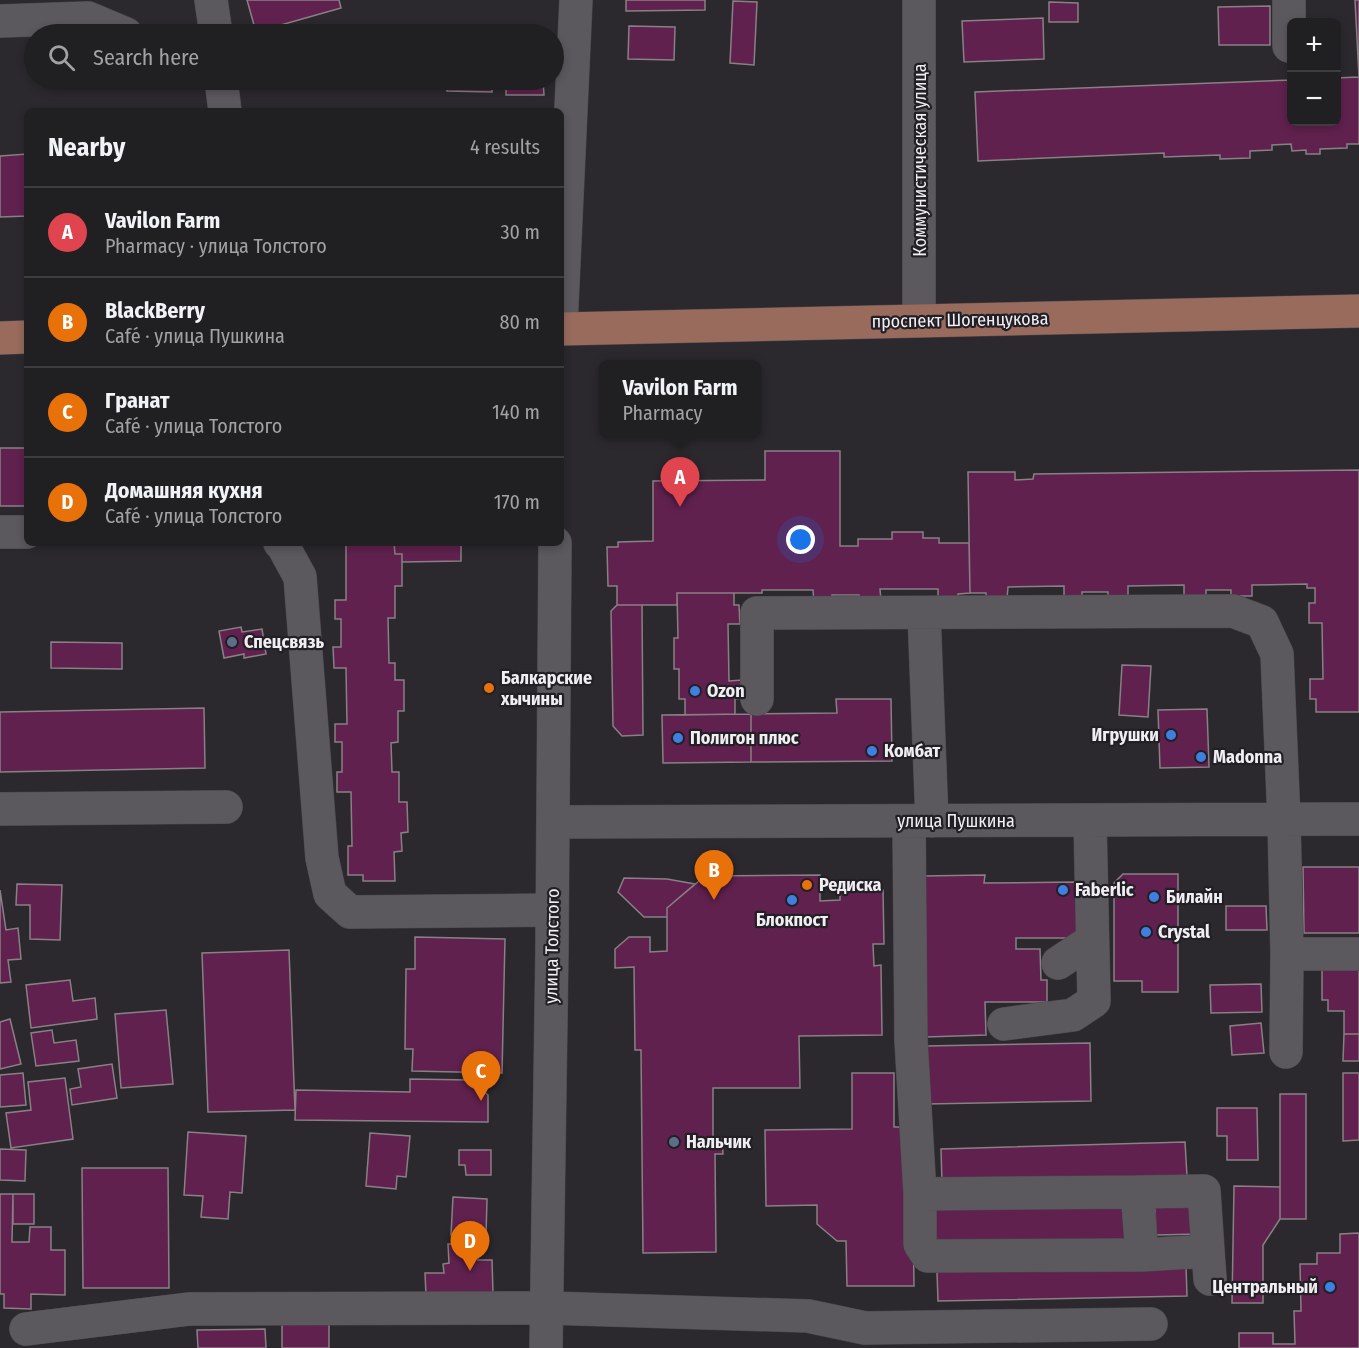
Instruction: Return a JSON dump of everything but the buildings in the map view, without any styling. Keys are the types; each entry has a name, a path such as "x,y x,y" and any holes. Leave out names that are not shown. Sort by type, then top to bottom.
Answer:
{"main road":[{"name":"проспект Шогенцукова","path":"564,327 1359,311"},
{"path":"0,338 24,337"}],"street":[{"path":"211,0 215,24"},
{"path":"564,262 576,0"},
{"name":"Коммунистическая улица","path":"919,0 919,321"},
{"path":"1289,0 1289,18"},
{"path":"0,21 88,18 102,24"},
{"path":"222,90 225,108"},
{"path":"0,532 24,532"},
{"path":"283,546 300,578 322,858 330,894 350,912 552,910"},
{"name":"улица Толстого","path":"546,1348 555,546"},
{"path":"757,699 757,613 1233,611 1262,622 1277,654 1284,820 1287,954 1286,1052"},
{"path":"920,1194 1204,1191 1209,1265 1142,1255 928,1256 920,1244 920,1194 911,1040 920,821 924,614"},
{"path":"0,809 225,807"},
{"name":"улица Пушкина","path":"553,822 1359,819"},
{"path":"1004,1024 1072,1015 1094,1001 1090,820"},
{"path":"1058,963 1091,941"},
{"path":"1287,954 1359,954"},
{"path":"1137,1192 1142,1255"},
{"path":"26,1329 189,1308 548,1308 808,1316 865,1328 1151,1324"}],"place":[{"name":"Vavilon Farm","path":"680,507"},
{"name":"Спецсвязь","path":"232,642"},
{"name":"Балкарские хычины","path":"489,688"},
{"name":"Ozon","path":"695,691"},
{"name":"Игрушки","path":"1171,735"},
{"name":"Полигон плюс","path":"678,738"},
{"name":"Комбат","path":"872,751"},
{"name":"Madonna","path":"1201,757"},
{"name":"Редиска","path":"807,885"},
{"name":"Faberlic","path":"1063,890"},
{"name":"Билайн","path":"1154,897"},
{"name":"BlackBerry","path":"714,900"},
{"name":"Блокпост","path":"792,900"},
{"name":"Crystal","path":"1146,932"},
{"name":"Гранат","path":"481,1101"},
{"name":"Нальчик","path":"674,1142"},
{"name":"Домашняя кухня","path":"470,1271"},
{"name":"Центральный","path":"1330,1287"}]}
